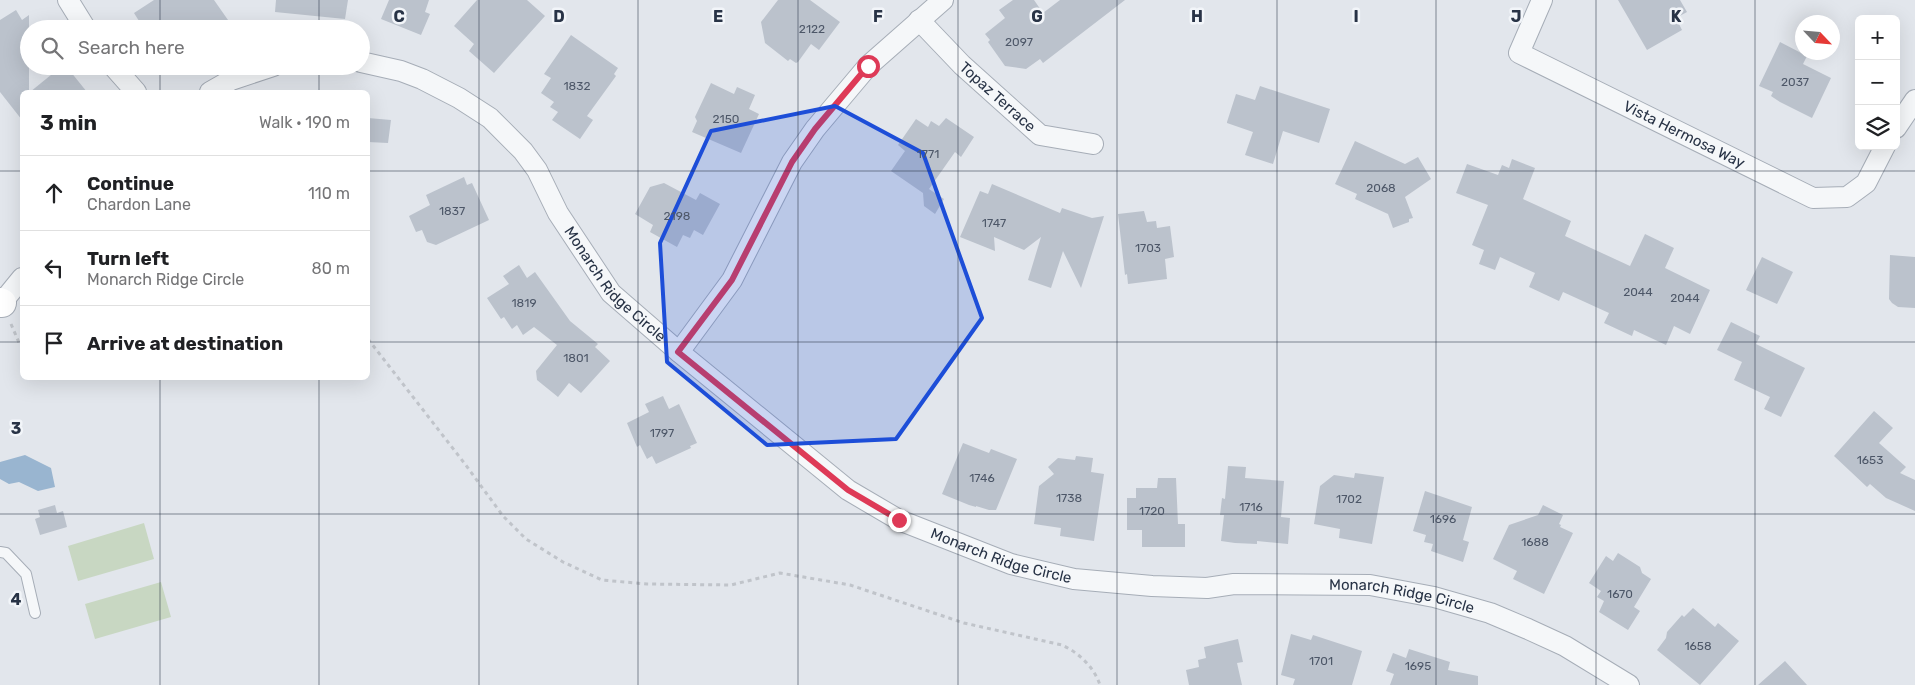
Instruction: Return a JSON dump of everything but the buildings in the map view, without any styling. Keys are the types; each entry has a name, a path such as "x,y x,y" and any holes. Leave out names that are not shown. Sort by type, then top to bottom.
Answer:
{"street":[{"path":"68,0 80,20"},
{"path":"678,352 732,280 792,162 815,129 868,66 918,20 943,0"},
{"name":"Vista Hermosa Way","path":"1542,0 1518,53 1813,198 1847,197 1866,183 1884,150"},
{"name":"Topaz Terrace","path":"918,20 962,66 1040,135 1093,144"},
{"name":"Monarch Ridge Circle","path":"370,64 422,79 475,107 507,133 537,170 558,213 611,293 678,352 848,490 899,520 1011,564 1074,579 1152,586 1207,588 1234,584 1370,585 1410,592 1466,606 1528,629 1565,646 1629,685"},
{"path":"121,75 134,90"},
{"path":"214,90 232,80 247,75"},
{"path":"1900,122 1915,100"},
{"path":"1,303 20,280"}],"lane":[{"path":"0,552 6,553 26,574 35,613"}],"path":[{"path":"370,341 503,516 526,539 563,562 602,580 647,584 731,585 780,573 850,585 964,623 1062,645 1073,650 1086,662 1098,677 1100,685"}],"highlighted area":[{"path":"835,106 923,153 982,318 896,439 767,445 667,362 660,243 711,131"}],"green space":[{"path":"144,523 154,559 78,581 68,546"},
{"path":"161,582 171,617 95,639 85,604"}],"water":[{"path":"25,455 51,468 55,487 38,491 19,482 9,484 0,479 0,462"}],"route":[{"path":"868,66 815,129 792,162 732,280 678,352 848,490 899,520"}]}
